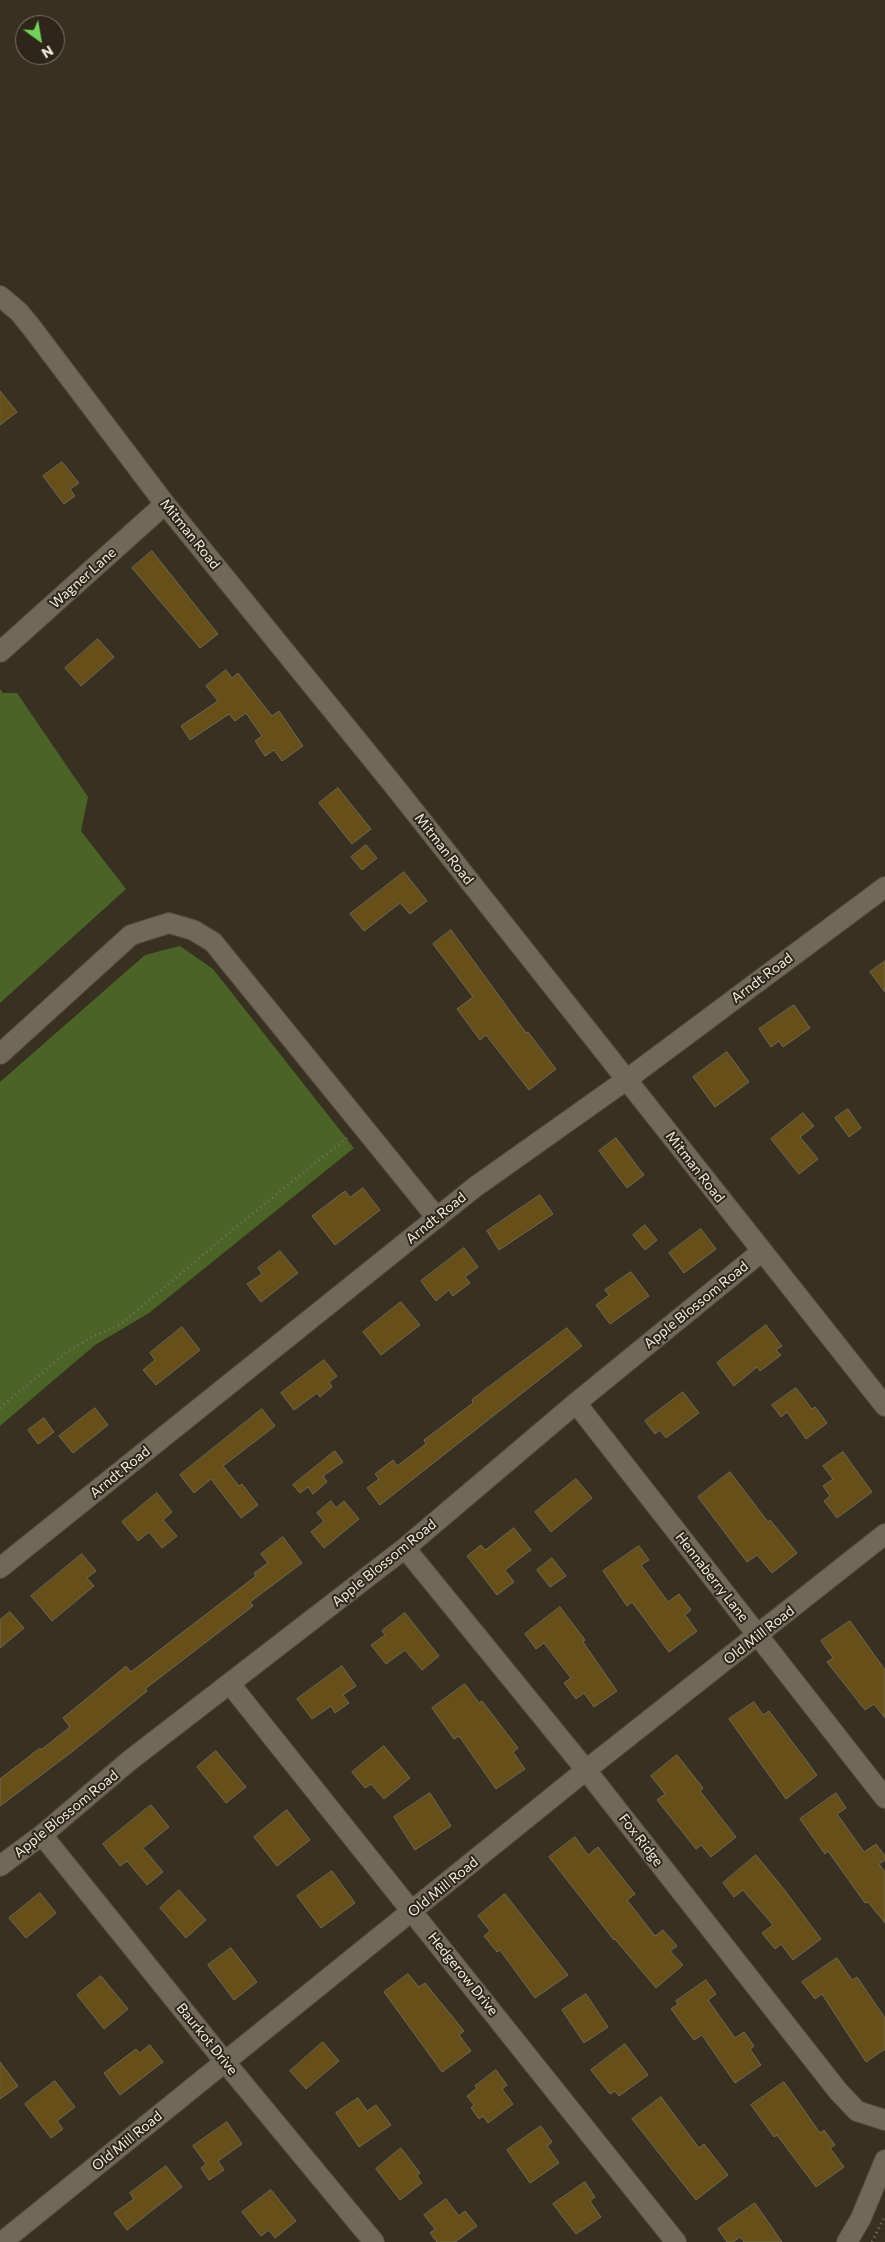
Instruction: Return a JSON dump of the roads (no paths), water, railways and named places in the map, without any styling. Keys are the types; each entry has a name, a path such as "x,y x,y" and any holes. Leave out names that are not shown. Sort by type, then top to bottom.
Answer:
{"street":[{"name":"Mitman Road","path":"0,296 32,328 166,504 385,775 761,1252 885,1406"},
{"name":"Wagner Lane","path":"0,652 166,504"},
{"name":"Arndt Road","path":"0,1568 475,1187 626,1080 885,887"},
{"path":"0,1054 131,935 169,923 194,930 213,942 437,1218"},
{"name":"Apple Blossom Road","path":"0,1866 42,1835 130,1761 405,1548 576,1403 761,1252"},
{"name":"Hennaberry Lane","path":"576,1403 885,1798"},
{"name":"Old Mill Road","path":"2,2242 413,1912 586,1770 885,1534"},
{"name":"Fox Ridge","path":"405,1548 586,1770 838,2092 856,2111 885,2120"},
{"name":"Hedgerow Drive","path":"230,1684 676,2242"},
{"name":"Baurkot Drive","path":"42,1835 225,2062 374,2242"},
{"path":"847,2242 861,2218 885,2160"}]}
